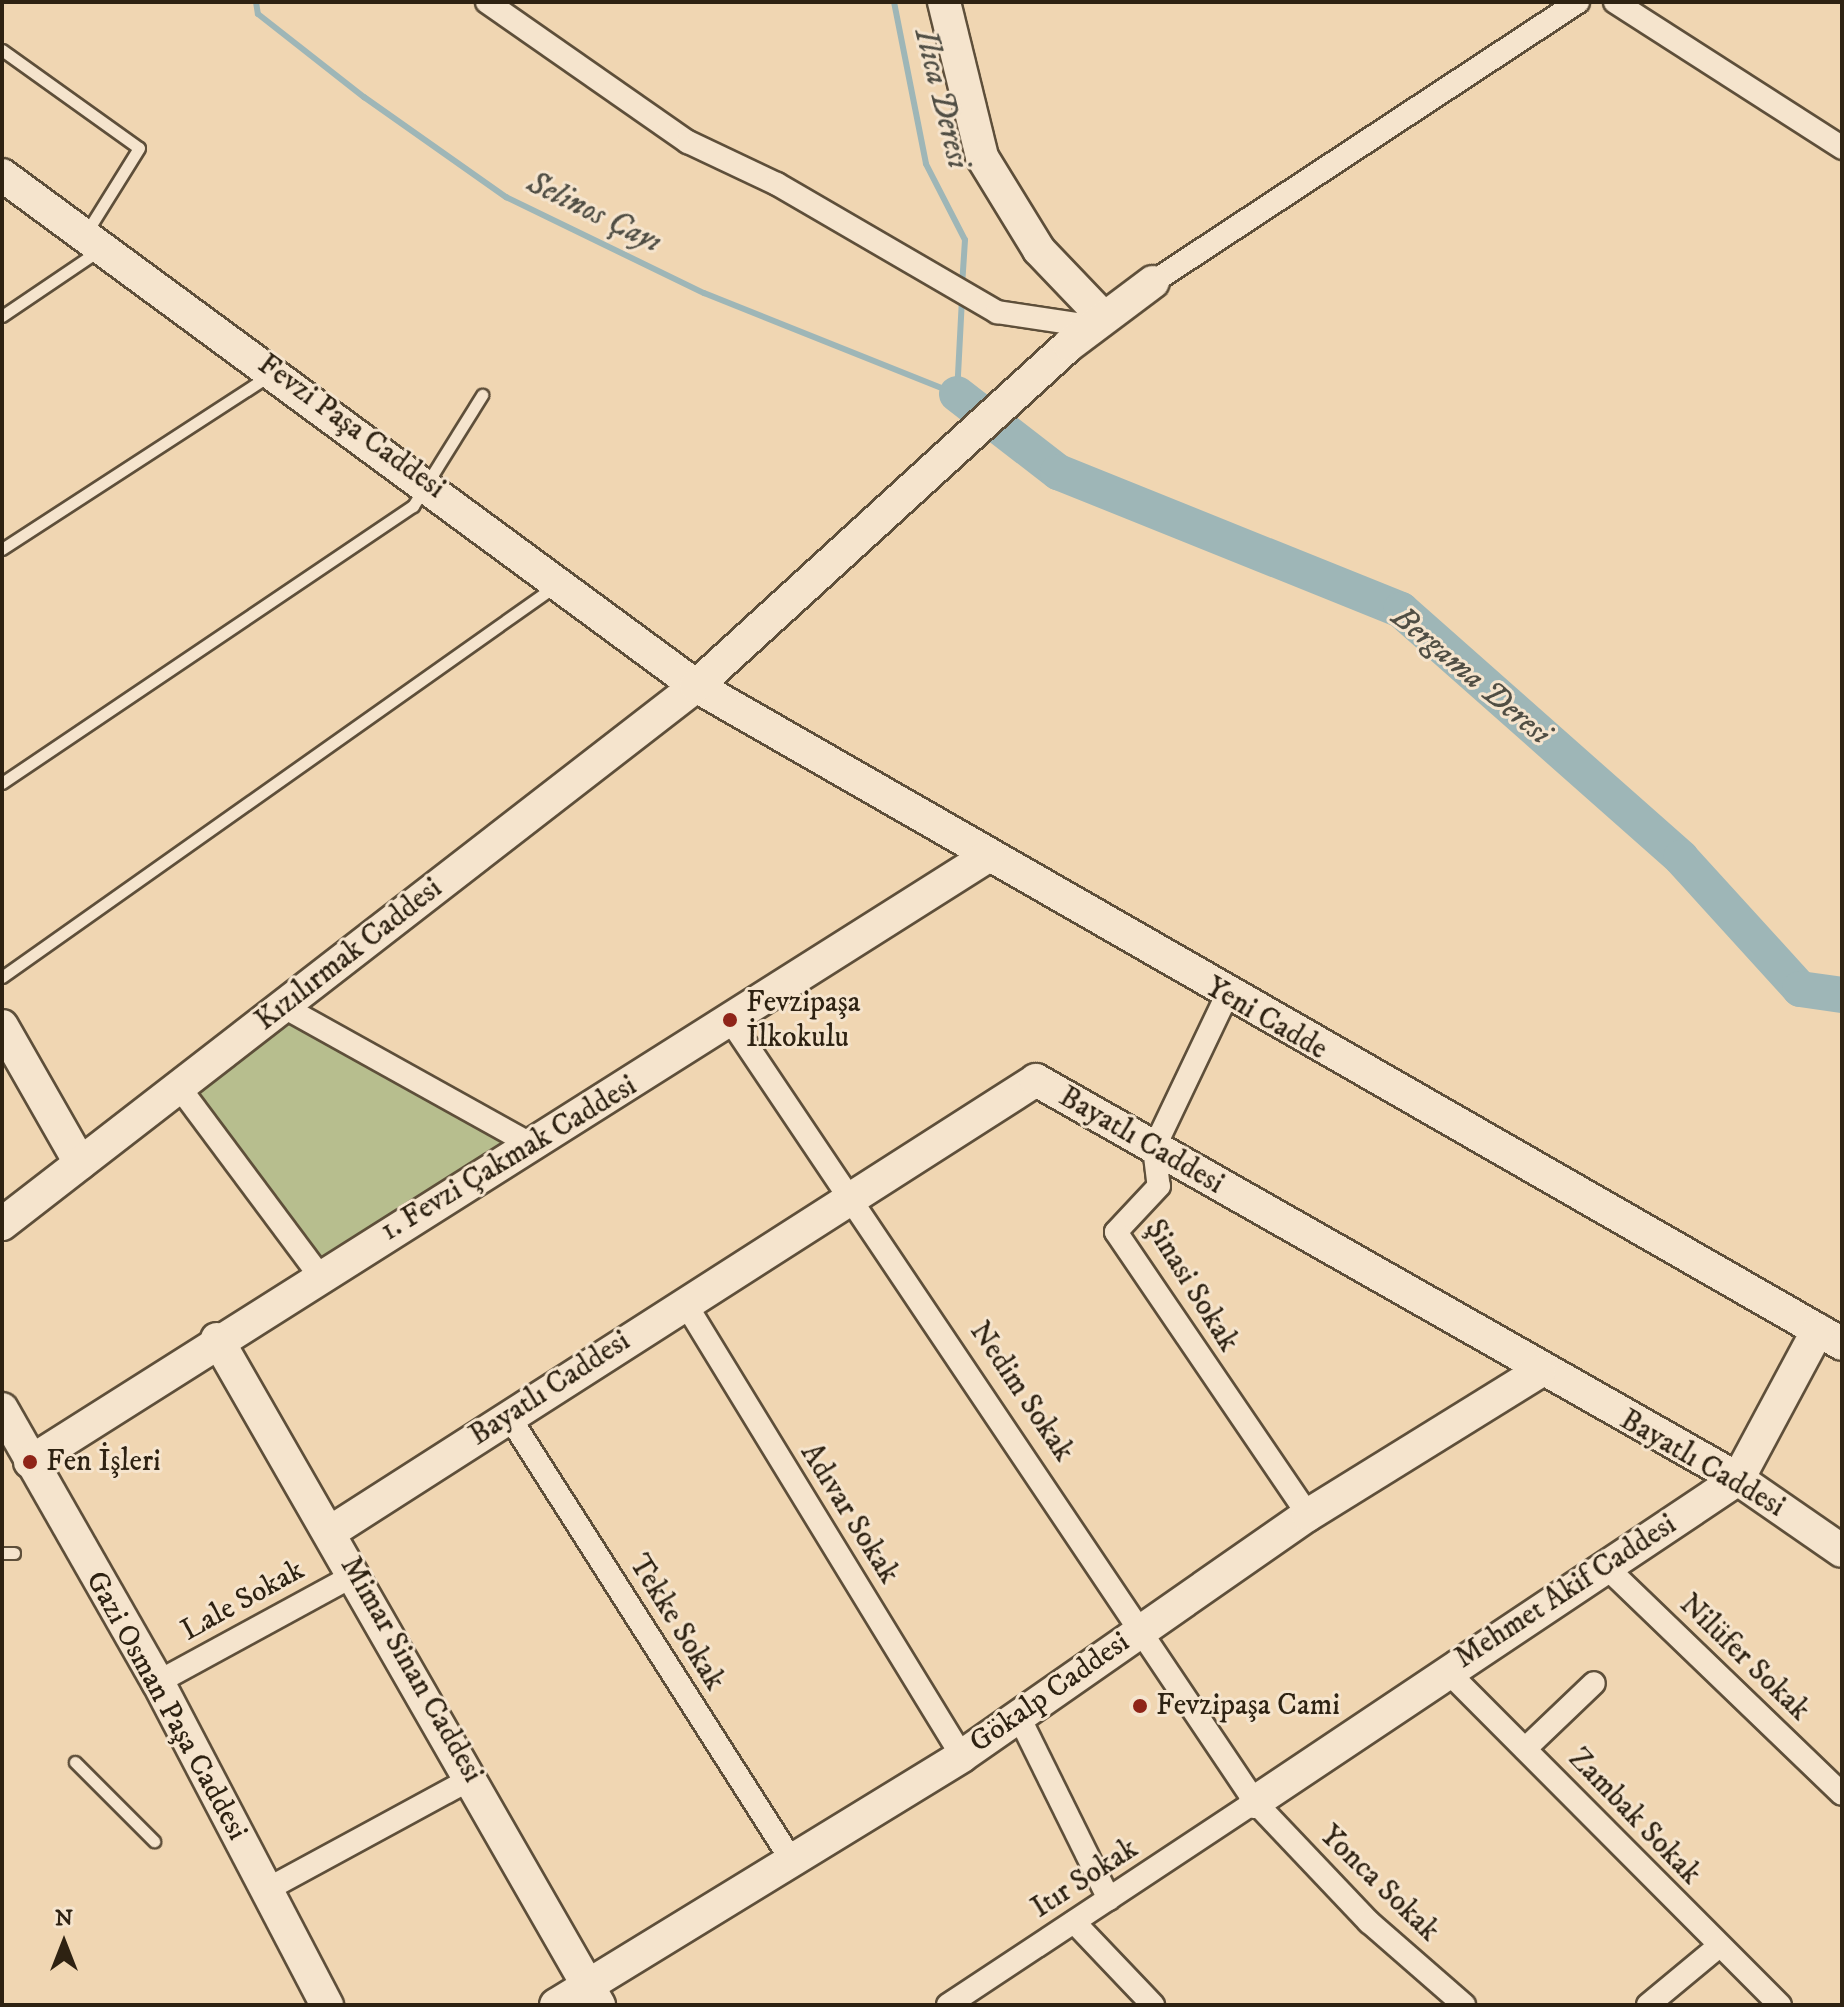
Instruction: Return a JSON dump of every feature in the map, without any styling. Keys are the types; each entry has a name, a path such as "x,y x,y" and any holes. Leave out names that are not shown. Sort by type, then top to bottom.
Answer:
{"street":[{"path":"487,2 688,142 777,184 997,312 1087,329"},
{"path":"944,2 982,157 1087,329"},
{"path":"1153,282 1578,2"},
{"path":"1615,2 1842,148"},
{"name":"Fevzi Paşa Caddesi","path":"2,175 562,581 696,686"},
{"name":"Kızılırmak Caddesi","path":"2,1224 696,686 904,501 1087,329 1153,282"},
{"name":"Yeni Cadde","path":"696,686 1227,995 1830,1337"},
{"name":"1. Fevzi Çakmak Caddesi","path":"30,1462 319,1275 536,1147 988,856"},
{"path":"1154,1148 1227,995"},
{"path":"284,1007 536,1147"},
{"name":"Nedim Sokak","path":"730,1020 1143,1627 1255,1802"},
{"path":"2,1026 80,1163"},
{"name":"Bayatlı Caddesi","path":"332,1531 508,1415 1036,1080 1539,1372 1738,1479 1842,1551"},
{"path":"179,1087 319,1275"},
{"name":"Şinasi Sokak","path":"1154,1148 1159,1186 1116,1232 1308,1515"},
{"name":"Adıvar Sokak","path":"685,1303 962,1756"},
{"name":"Mehmet Akif Caddesi","path":"1255,1802 1446,1670 1738,1479 1830,1337"},
{"name":"Mimar Sinan Caddesi","path":"217,1339 332,1531 594,1996"},
{"name":"Gökalp Caddesi","path":"556,2005 594,1996 962,1756 1143,1627 1308,1515 1539,1372"},
{"name":"Gazi Osman Paşa Caddesi","path":"2,1409 158,1682 327,2005"},
{"name":"Tekke Sokak","path":"508,1415 794,1864"},
{"name":"Nilüfer Sokak","path":"1604,1565 1842,1794"},
{"name":"Lale Sokak","path":"158,1682 356,1574"},
{"name":"Zambak Sokak","path":"1446,1670 1780,2005"},
{"path":"1525,1749 1594,1683"},
{"path":"1019,1717 1109,1899"},
{"path":"266,1890 472,1778"},
{"name":"Itır Sokak","path":"948,2005 1255,1802"},
{"name":"Yonca Sokak","path":"1255,1802 1369,1922 1464,2005"},
{"path":"1074,1922 1153,2005"},
{"path":"1648,2005 1719,1946"}],"lane":[{"path":"2,50 139,148 92,243 2,316"},
{"path":"2,549 276,371"},
{"path":"2,783 413,506 430,485 482,395"},
{"path":"2,977 562,581"},
{"path":"75,1762 154,1841"}],"green space":[{"path":"284,1007 536,1147 319,1275 179,1087"}],"waterway":[{"name":"Selinos Çayı","path":"256,2 258,14 364,97 506,197 704,293 957,394 962,297"},
{"name":"Ilıca Deresi","path":"894,2 926,164 965,240 962,286"},
{"name":"Bergama Deresi","path":"957,394 1058,472 1401,610 1681,858 1800,989 1842,995"}],"place":[{"name":"Fevzipaşa İlkokulu","path":"730,1020"},
{"name":"Fen İşleri","path":"30,1462"},
{"name":"Fevzipaşa Cami","path":"1140,1706"}]}
